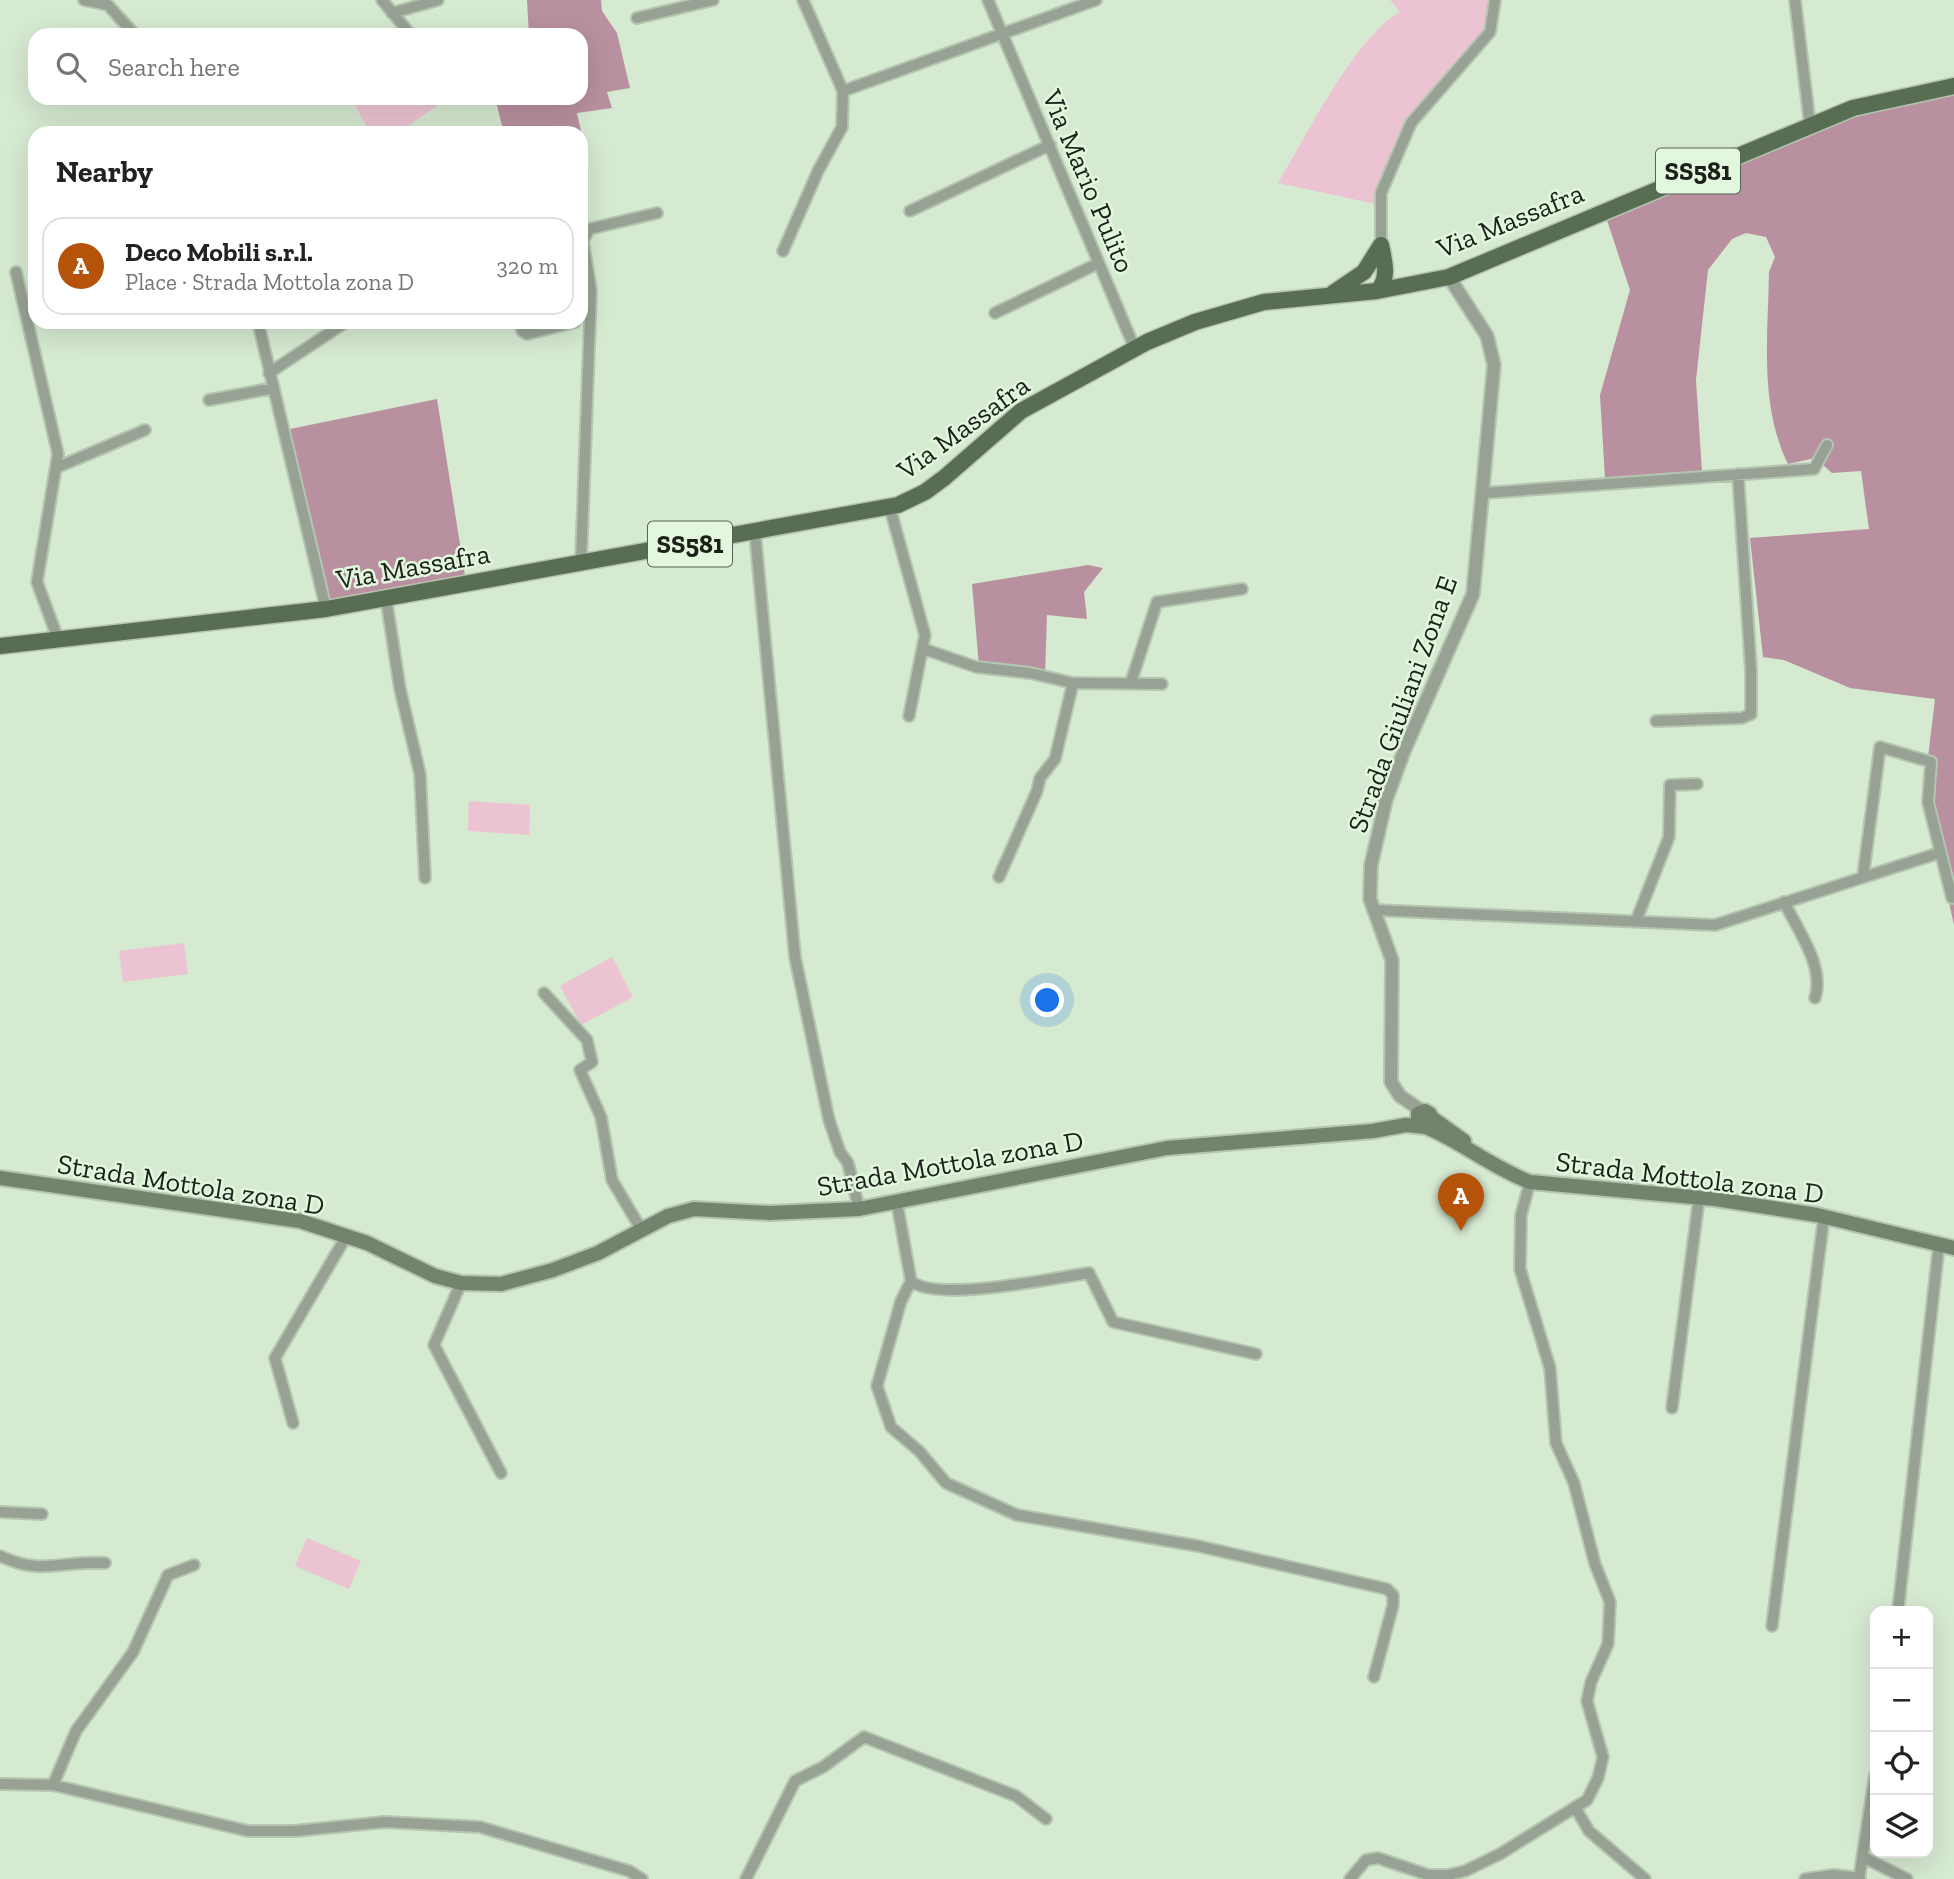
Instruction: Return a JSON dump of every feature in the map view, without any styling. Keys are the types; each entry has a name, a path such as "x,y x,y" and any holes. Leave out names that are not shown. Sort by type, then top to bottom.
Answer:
{"main road":[{"name":"Via Massafra","path":"0,646 326,609 890,508 925,492 1021,411 1135,349 1195,322 1264,302 1377,291 1449,276 1853,108 1954,86"},
{"path":"1379,254 1392,267 1417,284"},
{"path":"1377,291 1369,283 1379,254"},
{"path":"1328,296 1359,276 1379,254"},
{"name":"Strada Mottola zona D","path":"0,1178 300,1220 347,1236 435,1276 461,1283 501,1284 529,1278 598,1253 668,1216 694,1209 770,1213 859,1209 1167,1148 1391,1129 1420,1117 1453,1130 1469,1148 1507,1173 1530,1182 1699,1198 1824,1216 1954,1248"}],"street":[{"path":"84,0 110,3 130,28"},
{"path":"382,0 405,28"},
{"path":"392,13 438,0"},
{"path":"637,18 713,0"},
{"path":"783,251 818,171 842,127 843,91 803,0"},
{"name":"Via Mario Pulito","path":"988,0 999,32 1050,145 1135,349"},
{"path":"843,91 999,32 1020,28 1096,0"},
{"path":"1379,254 1381,193 1411,123 1490,32 1495,0"},
{"path":"1795,0 1810,125"},
{"path":"910,211 1050,145"},
{"path":"588,231 657,213"},
{"path":"995,313 1099,263"},
{"path":"16,272 28,328"},
{"path":"588,272 591,291 588,305"},
{"name":"Strada Giuliani Zona E","path":"1420,1117 1399,1097 1391,1082 1392,960 1370,899 1371,865 1387,800 1404,751 1473,594 1494,365 1487,336 1449,276"},
{"path":"28,329 41,388 55,433 58,467 37,582 58,639"},
{"path":"260,329 326,609"},
{"path":"269,373 335,329"},
{"path":"522,329 527,334 547,329"},
{"path":"581,562 585,329"},
{"path":"208,400 274,388"},
{"path":"58,467 84,453 145,430"},
{"path":"1484,492 1814,469 1827,445"},
{"path":"1656,720 1742,718 1751,714 1751,670 1738,474"},
{"path":"890,508 925,635 925,649 909,716"},
{"path":"755,533 795,957 829,1120 840,1152 848,1163 859,1209"},
{"path":"1130,682 1157,602 1242,589"},
{"path":"386,598 400,689 420,775 425,878"},
{"path":"925,649 976,667 1030,673 1073,683 1162,684"},
{"path":"999,877 1037,791 1037,783 1055,759 1073,683"},
{"path":"1863,877 1880,747 1931,762 1928,802 1952,898"},
{"path":"1636,921 1669,837 1670,785 1697,784"},
{"path":"1373,910 1714,925 1940,853"},
{"path":"1784,902 1815,967 1818,988 1815,998"},
{"path":"544,993 587,1040 592,1062 580,1070 601,1118 612,1180 641,1229"},
{"path":"1350,1879 1366,1860 1378,1858 1428,1875 1448,1875 1465,1871 1500,1854 1576,1807 1593,1792 1603,1757 1587,1701 1591,1682 1608,1644 1612,1620 1610,1602 1587,1537 1574,1483 1556,1443 1550,1367 1520,1269 1521,1215 1530,1182"},
{"path":"1672,1408 1699,1198"},
{"path":"897,1203 911,1281 917,1287 950,1290 992,1287 1089,1273 1113,1322 1256,1354"},
{"path":"1772,1626 1824,1216"},
{"path":"293,1423 275,1358 347,1236"},
{"path":"1899,1606 1938,1244"},
{"path":"911,1281 901,1301 877,1386 891,1427 919,1451 946,1483 1017,1515 1198,1546 1387,1589 1392,1595 1393,1605 1374,1677"},
{"path":"461,1283 434,1345 501,1473"},
{"path":"0,1512 42,1514"},
{"path":"0,1556 27,1567 104,1563"},
{"path":"53,1786 76,1731 133,1652 168,1575 194,1565"},
{"path":"746,1879 795,1781 823,1767 864,1737 1016,1796 1046,1819"},
{"path":"0,1784 53,1786 248,1831 295,1831 386,1822 480,1827 629,1871 641,1879"},
{"path":"1805,1879 1835,1875 1859,1879 1872,1795"},
{"path":"1576,1807 1589,1830 1644,1879"},
{"path":"1863,1857 1907,1879"}],"shaded area":[{"path":"527,0 601,0 602,11 617,33 630,88 607,92 612,108 577,113 580,126 502,126 497,105 588,105 588,28 529,28"},
{"path":"1390,0 1490,0 1490,21 1476,51 1403,137 1376,204 1278,183 1349,65 1383,25 1400,12"},
{"path":"1954,93 1954,925 1924,791 1935,699 1850,688 1784,660 1763,657 1750,538 1869,529 1861,471 1832,473 1815,458 1788,464 1779,441 1767,370 1769,272 1775,257 1766,237 1746,233 1732,239 1708,270 1696,380 1702,472 1605,478 1600,395 1630,290 1606,217 1816,128 1899,101"},
{"path":"355,105 438,105 408,126 366,126"},
{"path":"437,399 466,582 328,604 290,429"},
{"path":"1088,565 1103,568 1084,592 1087,619 1047,615 1045,674 979,666 972,584"},
{"path":"469,801 530,805 529,835 468,831"},
{"path":"184,943 188,974 123,982 119,951"},
{"path":"612,957 633,997 581,1025 560,986"},
{"path":"307,1538 361,1561 349,1589 295,1566"}],"place":[{"name":"Deco Mobili s.r.l.","path":"1461,1231"}]}
